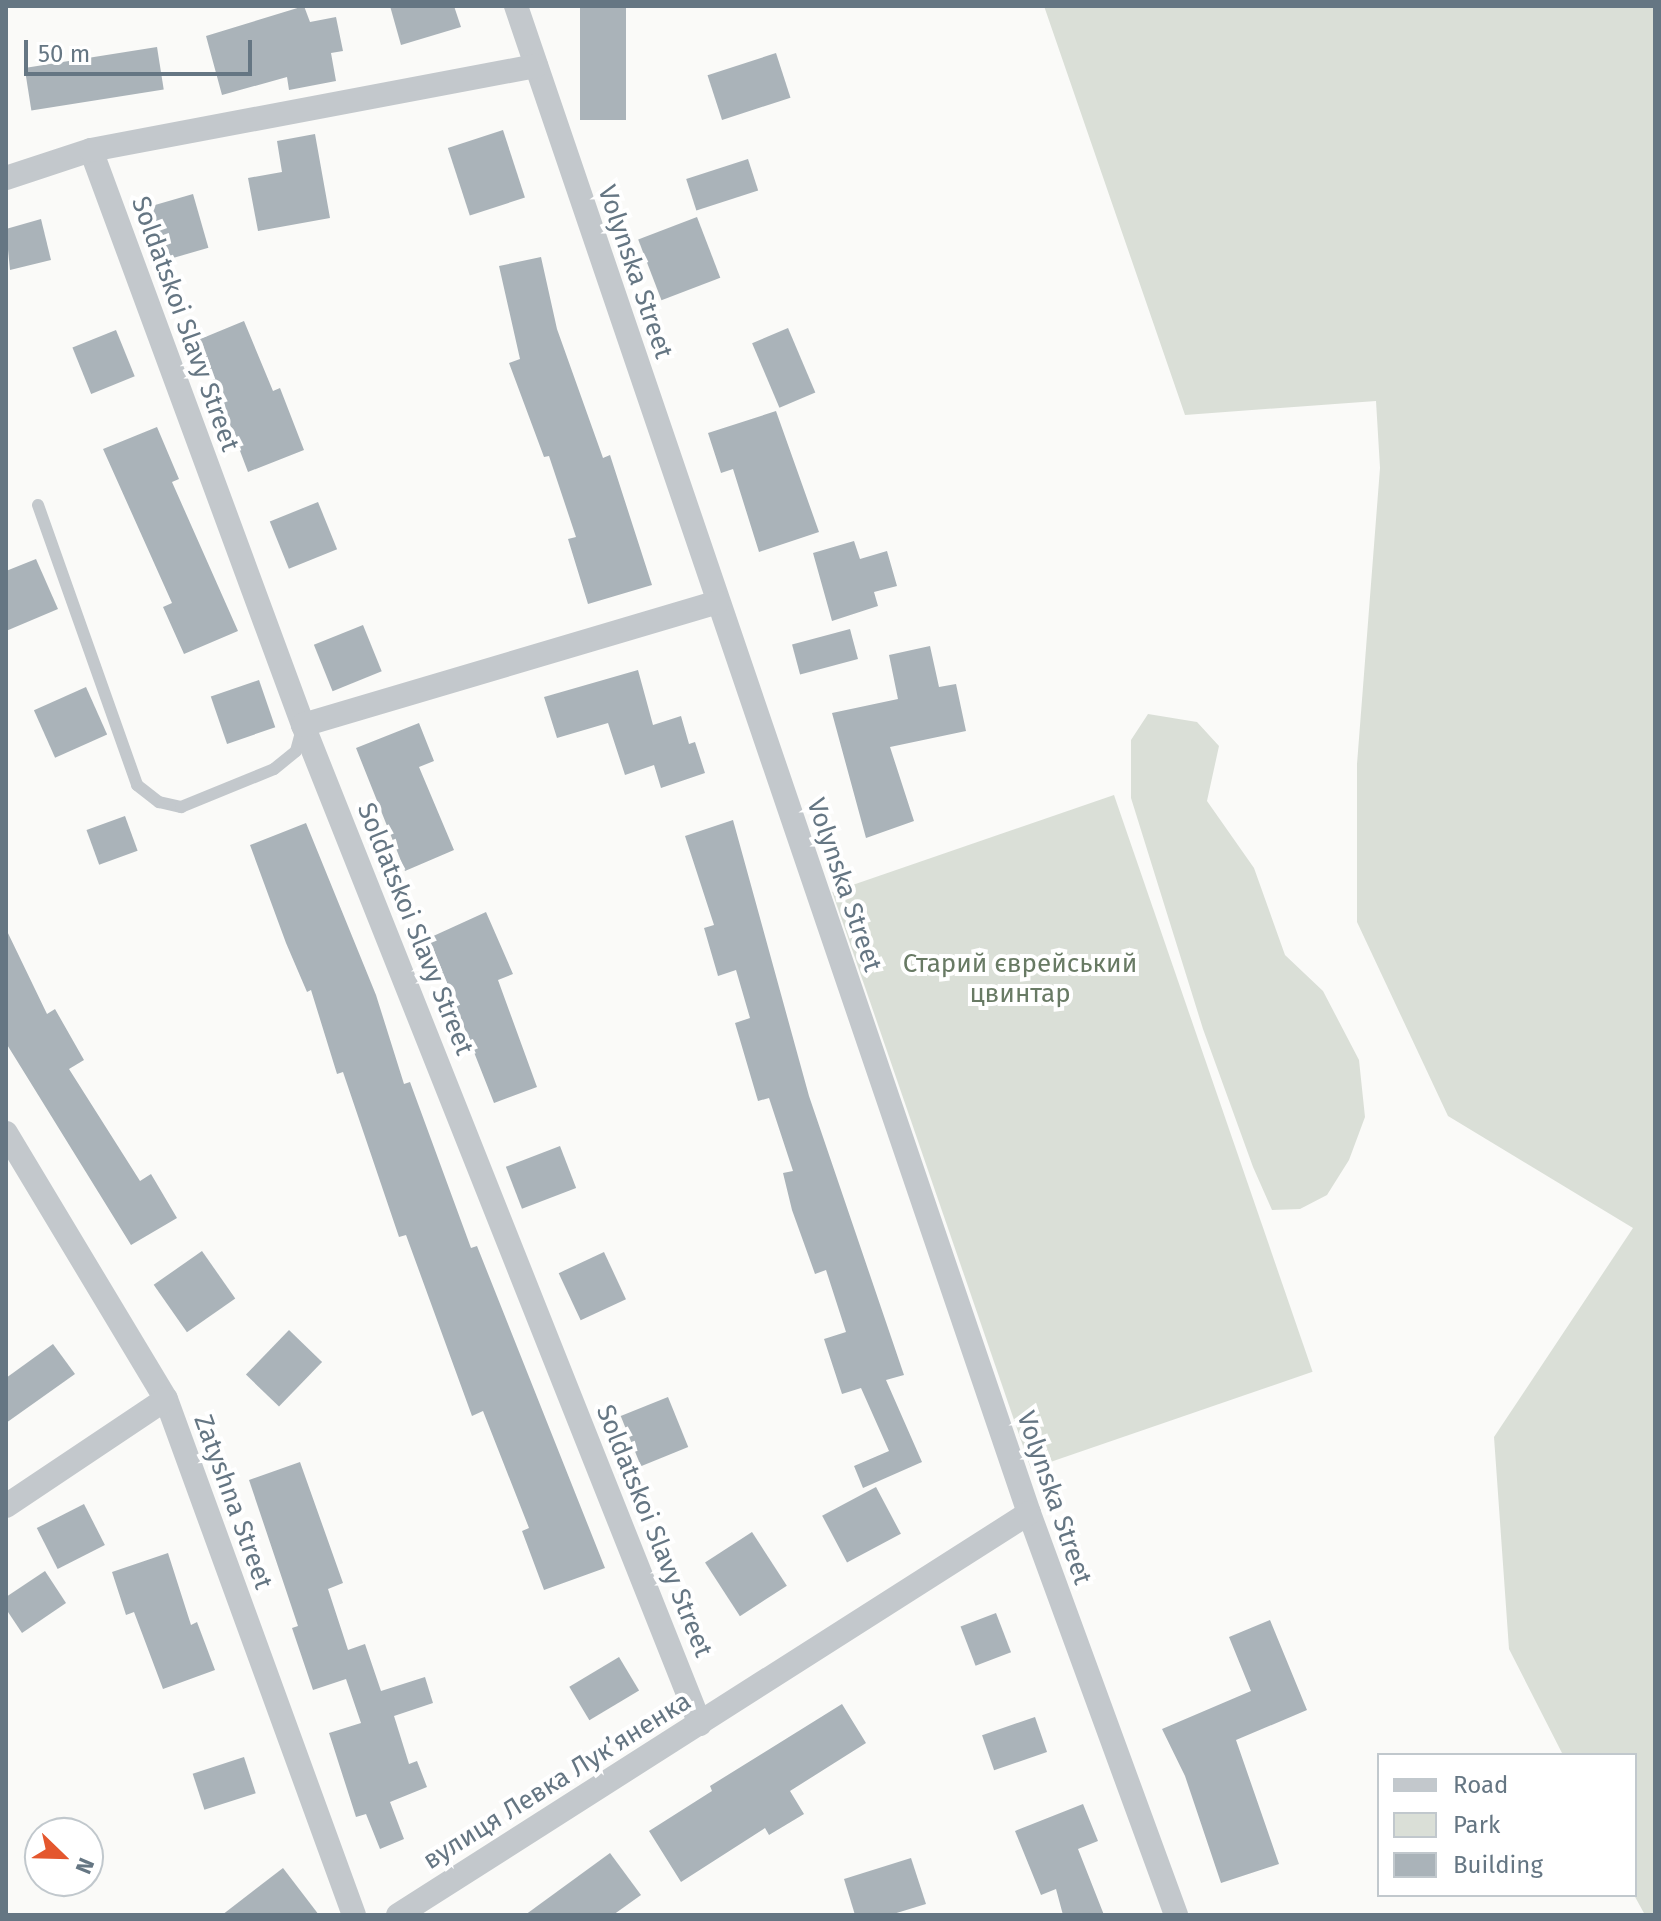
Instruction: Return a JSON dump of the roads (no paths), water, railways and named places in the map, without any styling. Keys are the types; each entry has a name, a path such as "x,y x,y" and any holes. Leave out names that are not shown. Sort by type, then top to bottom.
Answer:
{"street":[{"name":"Volynska Street","path":"516,6 1029,1513 1176,1915"},
{"path":"6,178 91,150 536,66"},
{"name":"Soldatskoi Slavy Street","path":"91,150 303,725 700,1724"},
{"path":"303,725 717,602"},
{"name":"Zatyshna Street","path":"6,1133 166,1399 354,1915"},
{"path":"6,1506 166,1399"},
{"name":"вулиця Левка Лукʼяненка","path":"398,1915 1029,1513"}],"lane":[{"path":"38,505 137,785 159,802 181,807 274,769 296,751 303,725"}],"park label":[{"name":"Старий єврейський цвинтар","path":"1020,979"}]}
